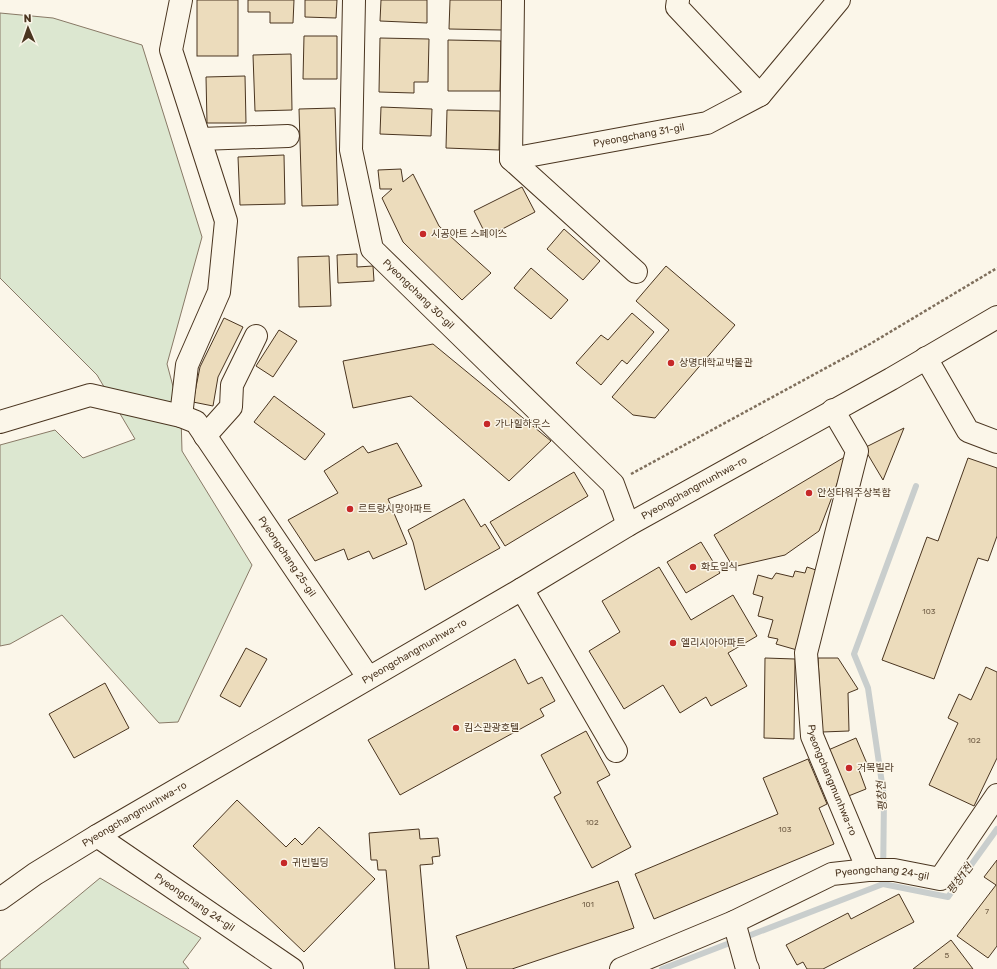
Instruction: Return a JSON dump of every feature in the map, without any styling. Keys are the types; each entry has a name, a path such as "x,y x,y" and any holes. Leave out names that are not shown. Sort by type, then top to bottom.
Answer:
{"street":[{"path":"181,0 171,50 226,221 219,292 188,366 181,416"},
{"name":"Pyeongchang 30-gil","path":"354,0 351,150 372,249 613,484 628,525"},
{"path":"513,0 511,159 636,272"},
{"path":"678,0 677,7 760,95"},
{"name":"Pyeongchang 31-gil","path":"511,159 707,123 760,95 838,0"},
{"path":"200,139 288,136"},
{"name":"Pyeongchangmunhwa-ro","path":"0,898 96,836 522,589 628,525 997,317"},
{"path":"205,436 231,406 232,385 256,336"},
{"path":"926,358 968,431 997,442"},
{"name":"Pyeongchang 25-gil","path":"0,422 90,395 181,416 196,422 368,677"},
{"name":"Pyeongchangmunhwa-ro","path":"833,410 857,451 806,653 812,736 868,870"},
{"path":"522,589 616,751"},
{"name":"Pyeongchang 24-gil","path":"621,969 734,922 832,874 868,870 894,870 940,879 997,795"},
{"name":"Pyeongchang 24-gil","path":"96,836 292,969"},
{"path":"734,922 748,969"}],"path":[{"path":"613,484 870,344 997,268"}],"green space":[{"path":"0,13 53,18 142,45 202,237 167,364 181,416 182,451 252,565 178,722 159,723 62,615 10,644 0,646 0,445 55,430 83,458 135,439 97,375 0,278"},
{"path":"100,878 201,938 183,962 189,969 0,969 0,961"}],"building":[{"path":"197,0 238,0 238,56 197,56"},
{"path":"248,0 294,0 293,23 270,23 270,12 248,12"},
{"path":"305,0 337,0 336,18 305,17"},
{"path":"381,0 427,0 427,23 380,21"},
{"path":"450,0 502,0 502,30 449,29"},
{"path":"304,36 337,36 337,79 303,79"},
{"path":"380,38 429,39 428,82 414,82 414,93 379,92"},
{"path":"448,40 501,41 500,91 448,91"},
{"path":"291,54 292,110 255,111 253,55"},
{"path":"245,76 246,123 207,123 206,77"},
{"path":"381,107 432,109 431,136 380,134"},
{"path":"335,108 338,205 302,206 299,109"},
{"path":"447,110 500,111 499,150 446,148"},
{"path":"284,155 285,204 240,205 238,157"},
{"name":"시공아트 스페이스","path":"401,169 403,182 413,174 439,226 491,273 462,300 403,242 382,198 392,189 380,189 378,170"},
{"path":"522,187 535,212 487,237 474,211"},
{"path":"564,229 600,261 583,280 547,249"},
{"path":"357,254 357,267 373,266 374,281 338,283 337,255"},
{"path":"329,256 331,306 299,307 298,257"},
{"name":"상명대학교박물관","path":"666,266 735,325 655,418 633,415 612,397 669,330 636,301"},
{"path":"531,268 568,300 551,319 514,288"},
{"path":"632,313 654,332 627,364 622,360 601,385 576,363 601,335 608,340"},
{"path":"224,318 243,327 218,377 213,406 193,402 200,367"},
{"path":"279,330 297,341 273,377 256,366"},
{"name":"가나힐하우스","path":"433,344 551,441 509,481 411,396 353,408 343,361"},
{"path":"274,396 325,434 305,460 254,422"},
{"path":"904,428 883,480 864,448"},
{"name":"르트랑시망아파트","path":"397,443 422,486 388,499 407,544 373,559 369,551 348,560 344,549 315,561 288,520 338,493 324,471 363,446 368,453"},
{"name":"안성타워주상복합","path":"848,455 819,531 785,555 733,567 714,535"},
{"path":"968,458 997,468 997,536 988,561 978,558 934,679 882,660 927,537 938,541"},
{"path":"574,472 588,496 505,546 490,522"},
{"path":"464,499 481,527 485,524 500,548 425,590 413,542 408,530"},
{"name":"화도일식","path":"701,542 720,573 686,593 667,562"},
{"name":"엘리시아아파트","path":"659,567 691,620 733,595 757,636 728,653 747,686 711,706 706,697 680,713 663,685 624,709 589,651 620,632 602,601"},
{"path":"807,567 819,571 797,650 776,644 778,639 768,637 773,620 758,616 763,597 753,594 758,575 772,579 776,573 793,577 795,571 805,573"},
{"path":"246,648 267,659 240,707 220,696"},
{"path":"765,658 795,659 794,739 764,738"},
{"path":"818,658 838,658 858,689 848,693 849,731 822,732"},
{"name":"킴스관광호텔","path":"515,659 528,684 542,677 555,701 540,709 544,716 400,795 368,740"},
{"path":"986,667 997,672 997,758 974,806 929,785 958,723 948,718 959,694 971,700"},
{"path":"105,683 129,728 74,758 49,714"},
{"path":"586,731 610,775 597,782 631,847 592,868 554,797 561,793 541,755"},
{"name":"거목빌라","path":"856,738 868,766 859,770 866,789 846,797 826,751"},
{"path":"808,759 827,804 819,808 834,844 654,919 635,874 778,814 763,778"},
{"name":"귀빈빌딩","path":"237,800 286,847 295,838 302,845 319,827 375,879 304,952 193,846"},
{"path":"419,829 420,839 438,838 440,856 432,857 433,864 420,865 429,969 395,969 386,870 378,870 377,860 371,860 369,833"},
{"path":"997,860 997,946 988,958 957,936 996,885 984,877"},
{"path":"618,881 634,928 512,969 467,969 456,936"},
{"path":"899,894 914,922 823,969 807,969 803,962 797,965 786,945 848,913 851,919"},
{"path":"951,940 973,969 913,969"}],"waterway":[{"name":"평창천","path":"743,938 883,884 884,797 868,688 854,654 916,486"},
{"name":"평창1천","path":"883,884 948,897 997,829"},
{"name":"평창천","path":"662,969 735,941"}],"place":[{"name":"시공아트 스페이스","path":"423,234"},
{"name":"상명대학교박물관","path":"671,363"},
{"name":"가나힐하우스","path":"487,424"},
{"name":"안성타워주상복합","path":"809,493"},
{"name":"르트랑시망아파트","path":"350,509"},
{"name":"화도일식","path":"693,567"},
{"name":"엘리시아아파트","path":"673,643"},
{"name":"킴스관광호텔","path":"456,728"},
{"name":"거목빌라","path":"849,768"},
{"name":"귀빈빌딩","path":"284,863"}]}
